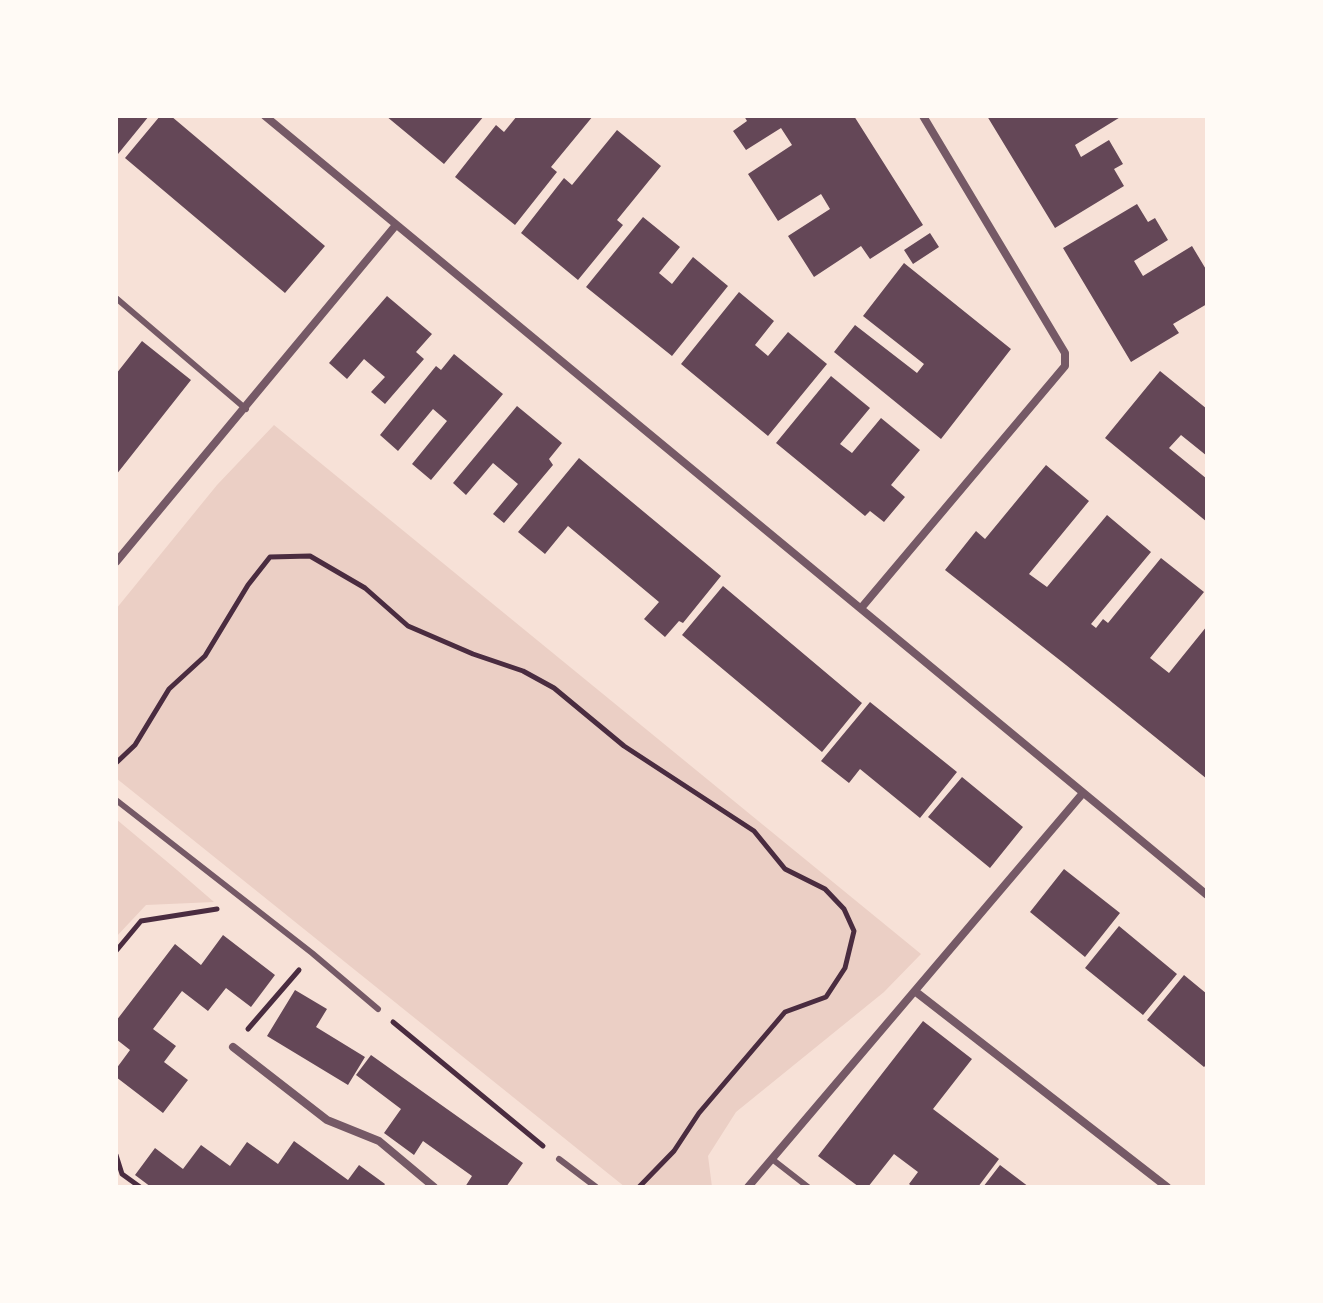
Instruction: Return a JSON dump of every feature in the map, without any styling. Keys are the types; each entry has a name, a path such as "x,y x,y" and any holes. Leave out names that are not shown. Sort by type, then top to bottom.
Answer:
{"street":[{"path":"265,116 1207,895"},
{"path":"862,607 1065,366 1065,353 923,116"},
{"path":"116,562 396,225"},
{"path":"748,1187 1083,793"},
{"path":"916,992 1167,1187"},
{"path":"233,1047 327,1120 379,1141 434,1187"}],"lane":[{"path":"116,298 246,409"},
{"path":"116,800 312,953 378,1009"},
{"path":"559,1159 596,1187"},
{"path":"772,1159 808,1187"}],"path":[{"path":"116,763 135,745 169,689 205,656 248,585 270,557 310,556 365,588 408,626 523,671 554,688 624,746 754,831 785,869 825,889 844,909 854,931 845,968 826,997 785,1012 699,1113 674,1151 639,1187"},
{"path":"116,951 141,921 249,904"},
{"path":"233,1047 312,953"},
{"path":"378,1009 559,1159"},
{"path":"116,1155 122,1174 140,1187"}],"shaded area":[{"path":"274,425 921,954 884,992 736,1112 708,1156 712,1187 625,1187 116,778 116,609 217,485"},
{"path":"116,819 214,902 146,905 116,937"}],"building":[{"path":"116,116 149,116 118,154 116,152"},
{"path":"160,116 171,116 325,246 285,293 125,158"},
{"path":"386,116 484,116 444,164"},
{"path":"517,116 593,116 551,167 557,172 515,225 455,177 496,125 504,132"},
{"path":"744,116 854,116 923,225 870,259 861,246 814,277 788,236 830,209 821,194 778,221 748,174 792,145 781,128 746,150 733,131 747,121"},
{"path":"987,116 1122,116 1075,145 1081,157 1109,140 1123,164 1114,169 1124,186 1055,228"},
{"path":"617,130 661,166 617,220 623,225 578,280 521,233 564,178 572,185"},
{"path":"1137,204 1148,222 1155,218 1168,240 1134,261 1143,276 1192,246 1207,271 1207,304 1173,324 1179,333 1131,362 1063,248"},
{"path":"643,217 680,247 659,273 672,284 693,257 728,286 672,356 586,287"},
{"path":"930,233 939,247 913,264 904,250"},
{"path":"904,263 1011,349 941,439 834,352 855,325 917,373 924,364 863,316"},
{"path":"739,292 774,321 755,345 768,356 788,332 827,364 768,436 681,364"},
{"path":"387,296 432,334 416,352 424,359 385,404 371,392 385,377 364,359 347,379 329,363"},
{"path":"142,341 191,380 116,475 116,374"},
{"path":"454,354 503,394 431,480 412,464 447,421 433,409 398,451 380,435 436,366 441,370"},
{"path":"1160,371 1207,409 1207,456 1181,435 1169,448 1207,479 1207,522 1105,438"},
{"path":"831,376 870,408 840,444 852,453 881,418 920,450 891,485 905,497 884,522 870,511 865,516 776,443"},
{"path":"517,406 562,443 549,459 553,465 504,523 493,514 518,484 493,463 466,495 453,483"},
{"path":"579,458 721,576 683,623 679,621 665,637 644,619 659,602 568,526 545,554 518,532"},
{"path":"1046,465 1089,501 1029,574 1047,587 1107,515 1151,552 1091,624 1096,628 1103,619 1108,623 1161,558 1204,592 1150,658 1169,673 1207,626 1207,779 945,570 976,531 985,539"},
{"path":"723,586 862,703 822,752 682,635"},
{"path":"870,702 957,772 920,818 860,769 849,783 821,761"},
{"path":"962,777 1023,827 990,868 928,817"},
{"path":"1064,869 1120,913 1085,957 1030,912"},
{"path":"1119,926 1177,974 1143,1015 1085,968"},
{"path":"223,935 275,975 251,1007 226,988 208,1011 182,991 153,1029 176,1046 164,1062 188,1080 163,1113 116,1077 116,1069 130,1050 116,1039 116,1021 175,944 201,965"},
{"path":"1184,975 1207,994 1207,1064 1204,1067 1147,1020"},
{"path":"295,990 327,1009 316,1027 365,1057 348,1085 267,1036"},
{"path":"923,1021 972,1059 933,1109 999,1159 978,1187 913,1187 909,1184 918,1172 894,1154 868,1187 859,1187 818,1156"},
{"path":"371,1055 523,1163 506,1187 465,1187 472,1176 423,1141 414,1155 384,1133 401,1109 356,1075"},
{"path":"294,1141 348,1180 359,1165 385,1184 383,1187 151,1187 135,1175 155,1148 183,1169 201,1145 230,1166 247,1142 278,1164"},
{"path":"1000,1165 1029,1187 983,1187"}]}
